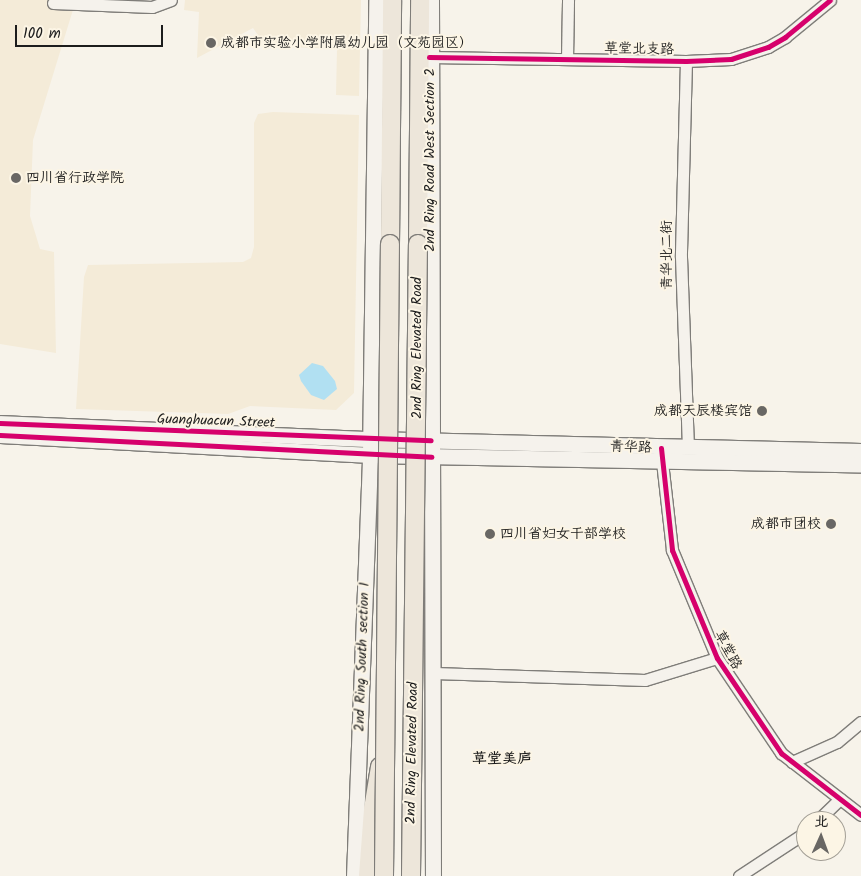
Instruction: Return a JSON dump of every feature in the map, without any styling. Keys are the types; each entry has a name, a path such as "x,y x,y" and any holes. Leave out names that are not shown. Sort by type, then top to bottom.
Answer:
{"highway":[{"name":"2nd Ring Elevated Road","path":"384,876 392,0"},
{"name":"2nd Ring Elevated Road","path":"411,876 420,0"},
{"path":"368,876 373,809 385,740"},
{"path":"412,756 419,876"}],"main road":[{"path":"370,439 376,0"},
{"name":"2nd Ring Road West Section 2","path":"431,0 429,57 431,440"},
{"name":"Guanghuacun Street","path":"0,424 431,440"},
{"name":"Guanghuacun Street","path":"0,435 431,457"},
{"name":"2nd Ring South section 1","path":"354,876 370,439"},
{"path":"431,440 434,673 433,876"},
{"name":"青华路","path":"431,440 861,464"},
{"name":"青华路","path":"431,457 661,454 688,448 861,451"}],"street":[{"path":"53,3 152,7 171,0"},
{"path":"567,59 568,0"},
{"name":"草堂北支路","path":"429,57 686,61 731,59 768,47 830,0"},
{"name":"青华北二街","path":"686,61 681,258 688,448"},
{"name":"草堂路","path":"661,454 672,550 717,658 781,753 861,815"},
{"path":"434,673 645,680 717,658"},
{"path":"792,762 838,742 861,722"},
{"path":"828,811 840,799"},
{"path":"739,876 796,839"}],"shaded area":[{"name":"四川省行政学院","path":"0,0 76,0 33,140 30,216 40,249 54,252 56,353 0,344"},
{"path":"185,0 361,0 359,96 336,95 337,49 266,46 253,28 197,58 199,12 184,10"},
{"path":"273,112 359,115 354,393 336,410 250,406 228,414 76,409 84,277 88,265 243,262 251,258 254,247 254,123 258,114"}],"water":[{"path":"312,363 323,366 335,381 337,389 324,400 311,395 299,375"}],"cycle path":[{"path":"429,57 686,61 731,59 768,47 785,37 830,0"},
{"path":"0,423 431,440"},
{"path":"0,435 431,457"},
{"path":"661,448 672,550 717,658 781,753 861,815"}],"place":[{"name":"成都市实验小学附属幼儿园（文苑园区）","path":"211,43"},
{"name":"四川省行政学院","path":"16,178"},
{"name":"成都天辰楼宾馆","path":"762,411"},
{"name":"成都市团校","path":"831,524"},
{"name":"四川省妇女干部学校","path":"490,534"}],"district":[{"name":"草堂美庐","path":"502,760"}]}
